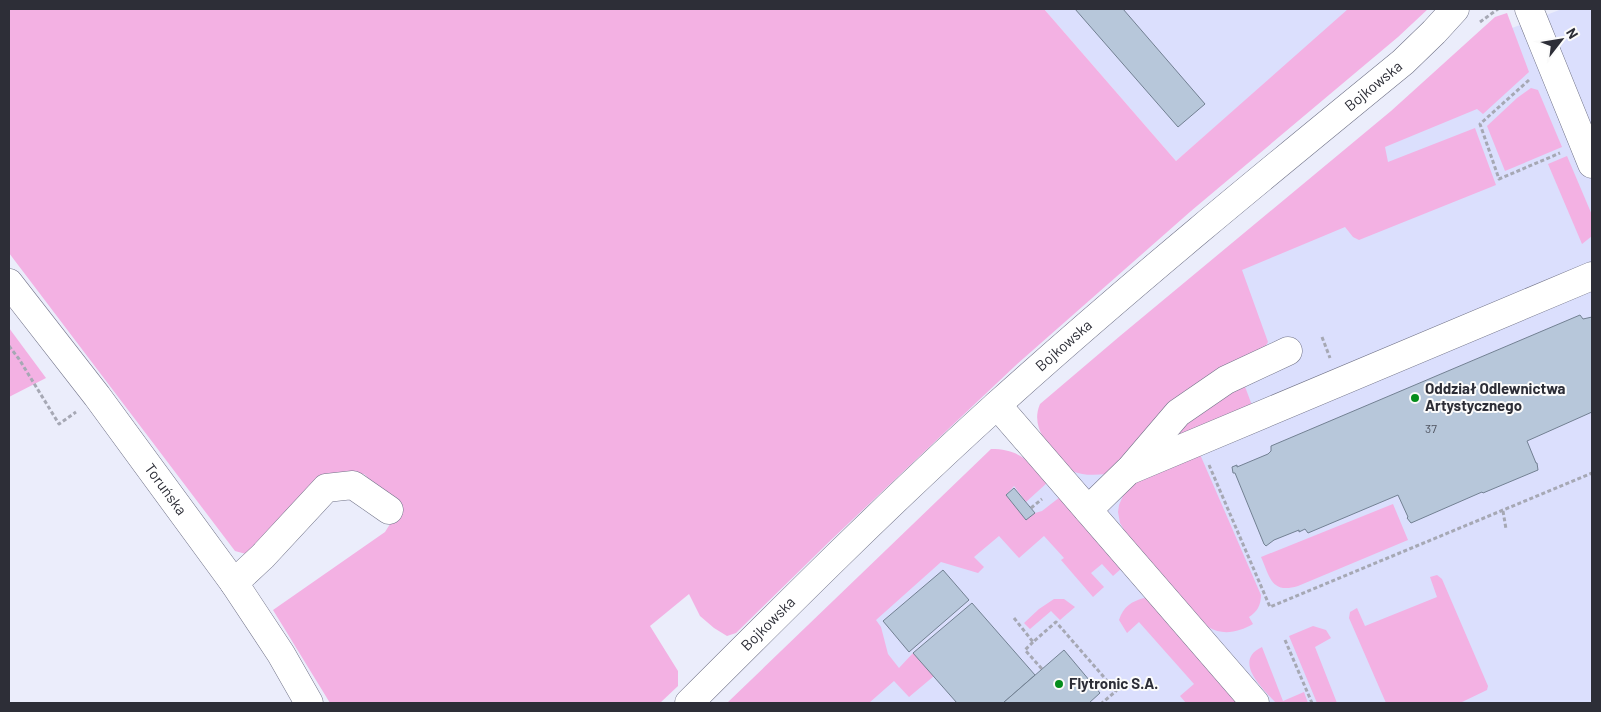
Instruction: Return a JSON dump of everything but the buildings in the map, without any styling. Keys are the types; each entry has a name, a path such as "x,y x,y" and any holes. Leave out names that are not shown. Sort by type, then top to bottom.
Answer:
{"street":[{"name":"Bojkowska","path":"689,703 813,579 997,405 1199,230 1403,62 1456,9"},
{"path":"1529,9 1592,164"},
{"path":"1128,471 1592,276"},
{"name":"Toruńska","path":"9,282 234,582 281,654 309,703"},
{"path":"1088,510 1128,471 1178,413 1226,380 1288,351"},
{"path":"997,405 1255,703"},
{"path":"234,582 263,556 326,488 353,485 389,510"}],"path":[{"path":"1529,79 1480,124 1498,180 1561,153"},
{"path":"9,346 59,424 96,396"},
{"path":"1198,441 1270,607 1592,473"},
{"path":"1503,511 1506,529"},
{"path":"1014,618 1034,642"},
{"path":"1042,670 1025,650 1056,622 1116,691 1102,703"},
{"path":"1284,640 1312,703"}],"shaded area":[{"path":"9,9 1044,9 1176,161 1348,9 1428,9 1398,37 1191,211 1015,366 831,540 736,633 727,636 714,628 700,616 689,594 650,626 678,671 678,686 660,703 330,703 273,610 385,532 399,510 364,474 323,476 246,554 235,551 9,253"},
{"path":"1044,9 1350,9 1176,161"},
{"path":"1562,9 1592,10 1592,703 740,703 985,491 1258,247 1504,31"},
{"path":"1507,13 1529,72 1483,114 1477,109 1385,147 1388,162 1475,128 1496,185 1359,240 1353,237 1345,227 1242,270 1268,342 1262,352 1138,441 1107,474 1076,473 1068,468 1048,445 1041,433 1037,419 1040,404 1391,111 1495,17"},
{"path":"1531,88 1538,90 1562,147 1505,171 1487,126 1517,98"},
{"path":"1567,156 1592,215 1592,236 1582,244 1548,164"},
{"path":"9,328 46,378 9,397"},
{"path":"1244,384 1253,408 1168,440 1179,427"},
{"path":"991,449 1010,451 1024,458 1048,482 1026,502 1014,486 1006,495 1026,519 1042,511 1060,497 1122,568 1113,576 1102,564 1091,573 1104,587 1093,597 1061,560 1064,558 1044,536 1019,558 999,536 974,557 984,567 978,573 941,562 876,620 881,627 888,654 899,668 913,653 934,676 909,697 894,681 869,703 727,703"},
{"path":"1199,452 1261,595 1258,608 1249,617 1253,624 1237,631 1225,632 1208,627 1129,538 1120,523 1119,505 1123,496 1138,477"},
{"path":"1393,504 1408,540 1298,586 1282,588 1273,582 1261,557"},
{"path":"1437,575 1442,579 1488,686 1487,690 1460,703 1386,703 1349,618 1350,612 1357,608 1365,626 1437,597 1430,577"},
{"path":"1144,598 1151,600 1242,703 1186,703 1180,696 1194,684 1139,622 1127,633 1119,620 1128,605"},
{"path":"1054,599 1064,599 1075,607 1060,620 1051,611 1030,629 1024,623 1039,609"},
{"path":"1313,626 1326,630 1331,638 1315,647 1337,703 1317,703 1289,636"},
{"path":"1262,647 1283,701 1304,692 1308,703 1276,703 1258,683 1250,667 1250,660 1253,653"}],"place":[{"name":"Oddział Odlewnictwa Artystycznego","path":"1415,398"},
{"name":"Flytronic S.A.","path":"1059,684"}]}
